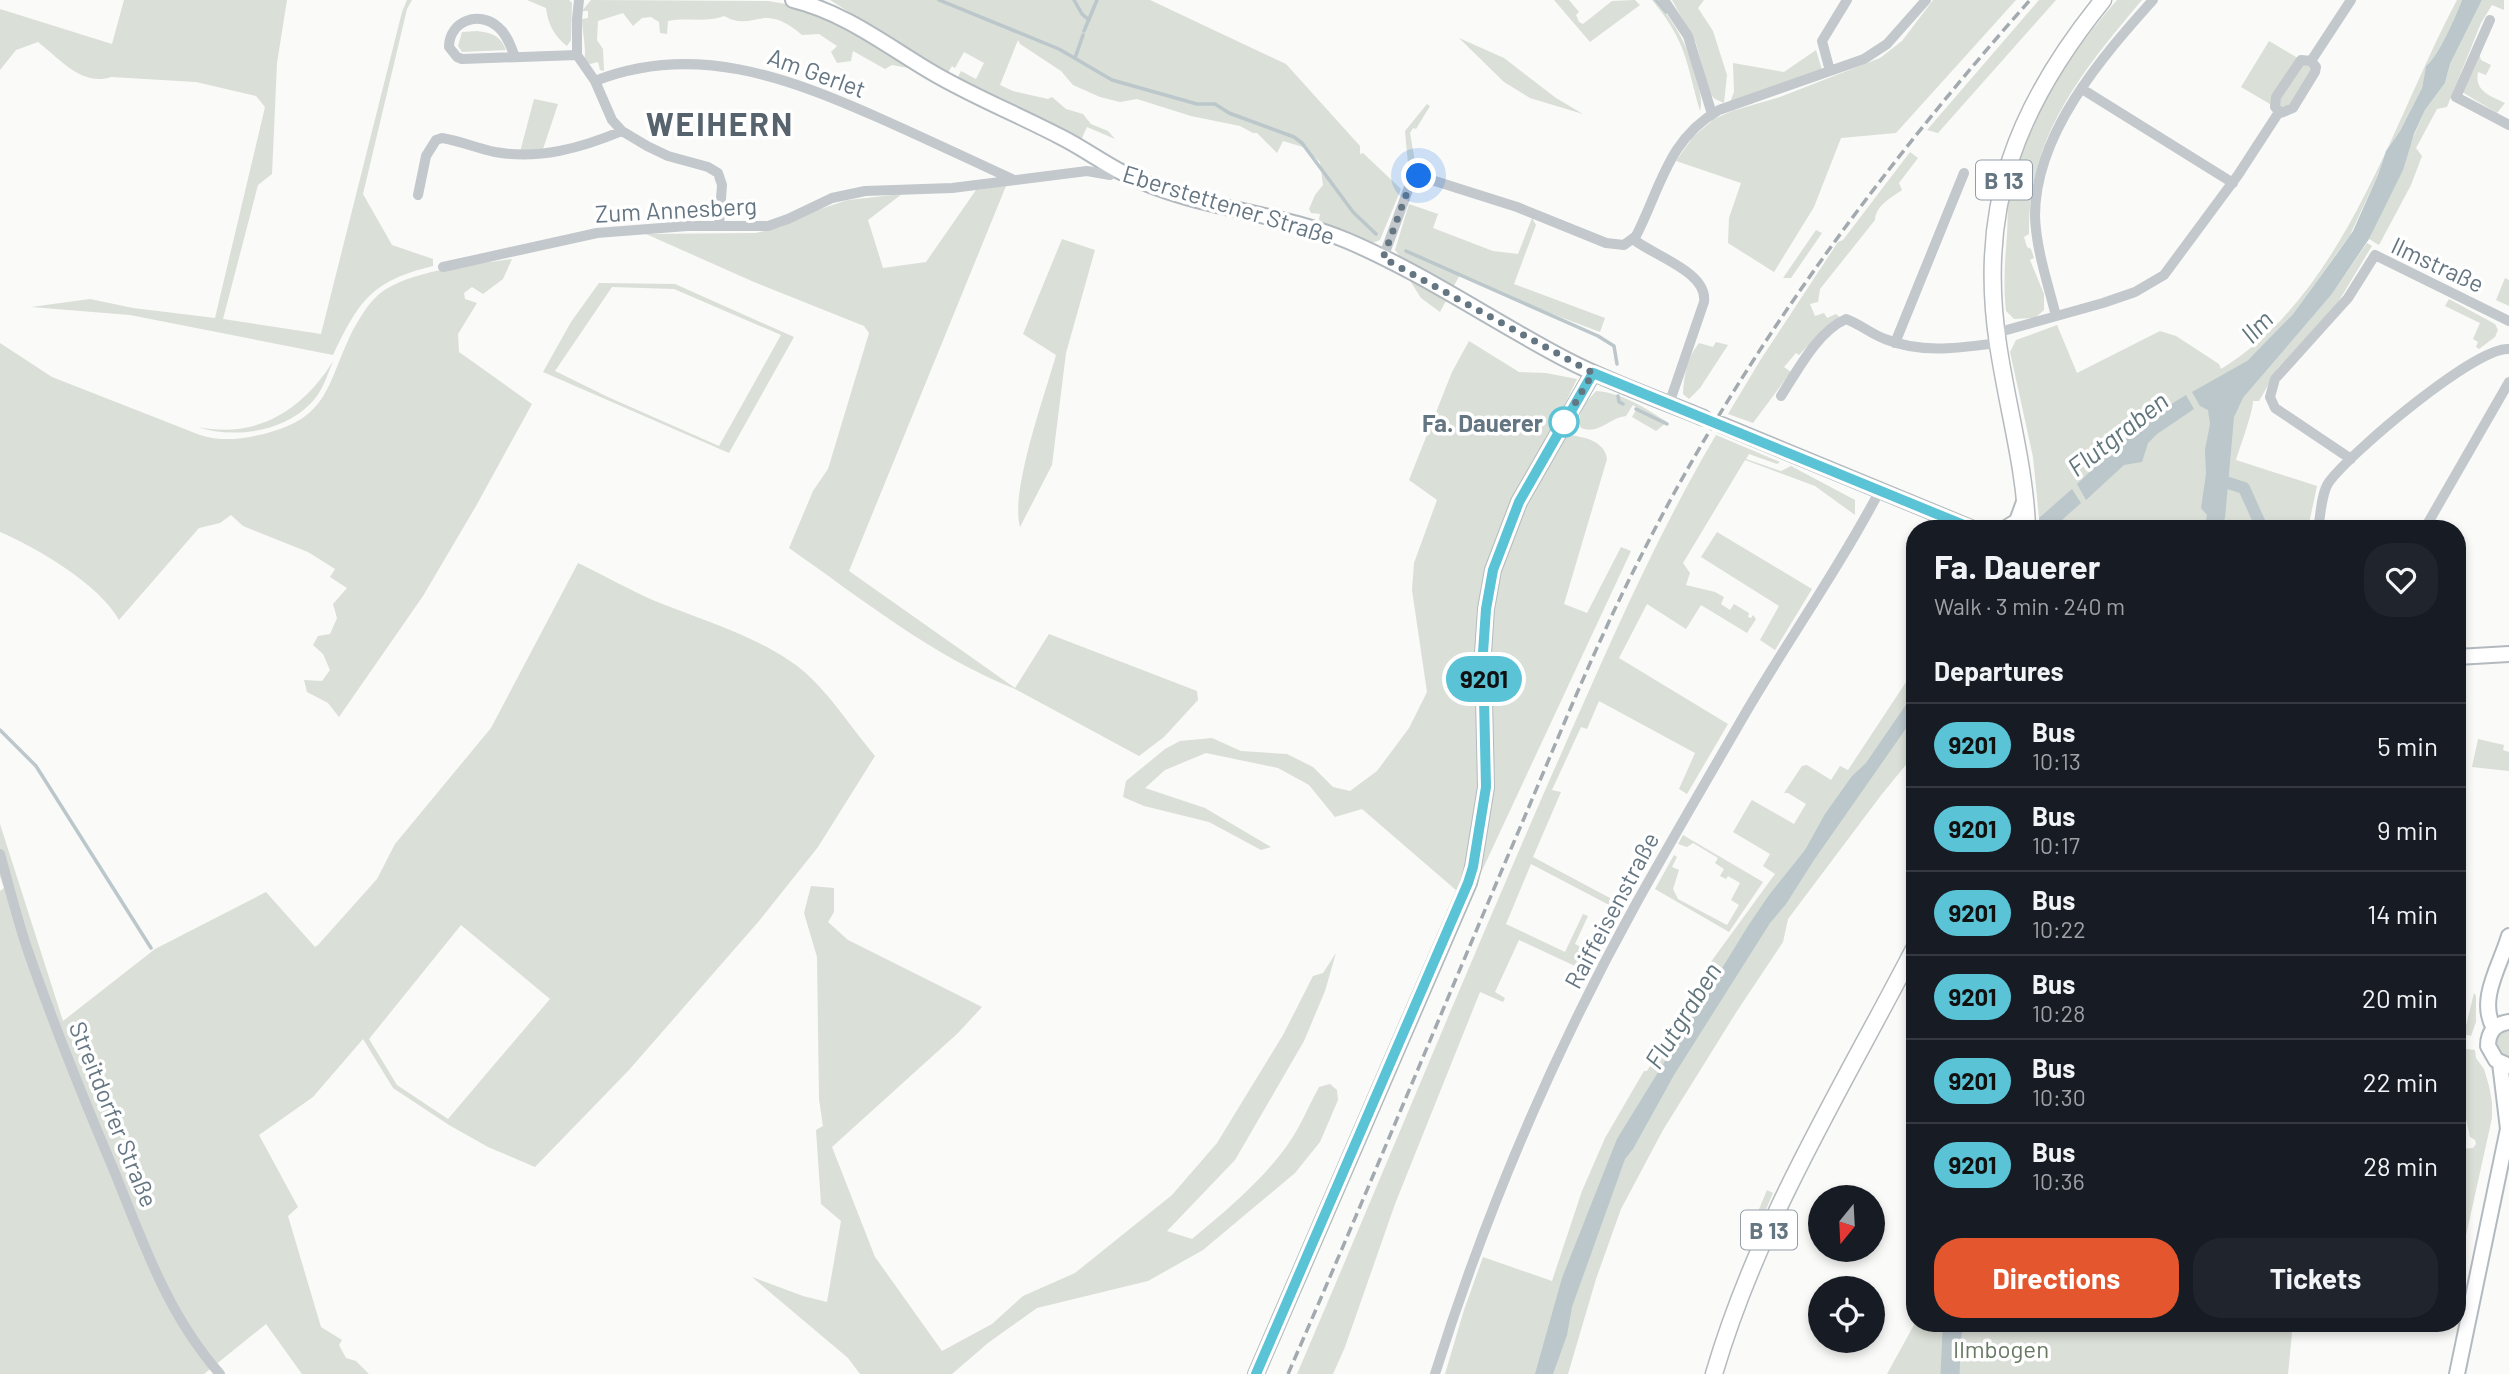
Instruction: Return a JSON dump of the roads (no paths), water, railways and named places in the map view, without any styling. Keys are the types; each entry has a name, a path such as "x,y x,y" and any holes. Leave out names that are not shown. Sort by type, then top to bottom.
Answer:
{"main road":[{"name":"B 13","path":"2026,520 2025,500 1997,338 1992,281 2000,199 2010,156 2027,115 2050,74 2103,0"},
{"name":"B 13","path":"1714,1374 1731,1321 1765,1239 1825,1113 1906,964"}],"street":[{"path":"579,0 577,55 595,81 612,120 622,131 668,156 702,165 718,173 722,185 719,226"},
{"name":"Eberstettener Straße","path":"793,0 813,2 949,82 1061,137 1113,168 1163,189 1328,234 1383,258 1593,373 1704,418"},
{"path":"1664,0 1688,36 1712,114"},
{"path":"1830,71 1822,41 1847,0"},
{"path":"1383,258 1412,179 1419,176 1517,206 1605,243 1619,246 1633,239 1674,151 1694,127 1712,114 1875,53 1901,30 1926,0"},
{"path":"2056,316 2037,233 2036,203 2039,187 2057,130 2113,44 2152,0"},
{"path":"2311,61 2351,0"},
{"path":"515,57 502,31 489,22 471,19 464,21 454,27 450,34 449,47 462,59 577,55"},
{"path":"2490,20 2456,97 2509,125"},
{"path":"2311,61 2316,67 2315,72 2295,105 2287,112 2279,112 2275,107 2276,97 2298,63 2311,61"},
{"name":"Am Gerlet","path":"595,81 659,64 686,64 758,72 828,96 1012,179"},
{"path":"2082,89 2233,183"},
{"path":"1781,396 1819,341 1843,320 1850,320 1895,343 1915,348 1939,349 1997,338 2056,316 2135,292 2164,275 2233,183 2279,112"},
{"path":"418,195 426,156 436,140 442,138 492,151 531,155 568,150 622,131"},
{"name":"Zum Annesberg","path":"443,267 597,233 650,228 768,226 832,198 865,191 952,188 1087,172 1110,175 1113,168"},
{"path":"1895,343 1964,173"},
{"path":"1633,239 1651,253 1693,275 1704,291 1704,302 1669,404"},
{"name":"Ilmstraße","path":"2351,459 2275,408 2271,403 2271,389 2284,367 2348,298 2375,255 2509,321"},
{"path":"2320,520 2326,487 2351,459 2422,397 2494,351 2509,349"},
{"path":"1256,1374 1468,883 1486,787 1483,653 1486,609 1493,570 1519,502 1593,373"},
{"path":"2430,520 2509,382"},
{"path":"1722,425 1951,520"},
{"name":"Raiffeisenstraße","path":"1435,1374 1477,1248 1573,1026 1645,888 1744,715 1879,492"},
{"path":"2017,520 2025,500"},
{"path":"2466,656 2509,654"},
{"name":"Streitdorfer Straße","path":"0,854 28,950 72,1068 157,1276 176,1316 220,1374"},
{"path":"2494,1028 2488,1013 2488,1000 2509,936"},
{"path":"2466,1330 2508,1127 2505,1065 2492,1056 2488,1046 2489,1037 2494,1028 2509,1021"},
{"path":"2457,1374 2466,1332"}],"waterway":[{"path":"939,0 1059,49 1112,80 1197,104 1215,104 1229,113 1294,137 1302,143 1353,212 1376,234"},
{"path":"1074,0 1089,20"},
{"path":"1084,31 1097,0"},
{"path":"1656,0 1666,12"},
{"path":"1075,58 1083,35"},
{"path":"1406,251 1598,336 1614,346 1617,364"},
{"path":"1618,396 1619,402 1623,404"},
{"path":"1636,409 1667,424"},
{"path":"2219,480 2244,488 2258,520"},
{"path":"0,730 36,766 151,948"},
{"name":"Ilm","path":"1950,1374 1952,1332"}],"railway":[{"path":"1288,1374 1586,672 1620,598 1678,486 1721,411 1816,268 1919,131 2030,0"}],"place":[{"name":"Fa. Dauerer","path":"1564,422"}],"district":[{"name":"WEIHERN","path":"720,123"}],"water label":[{"name":"Flutgraben","path":"2117,433"},
{"name":"Flutgraben","path":"1682,1015"}],"park label":[{"name":"Ilmbogen","path":"2001,1348"}]}
